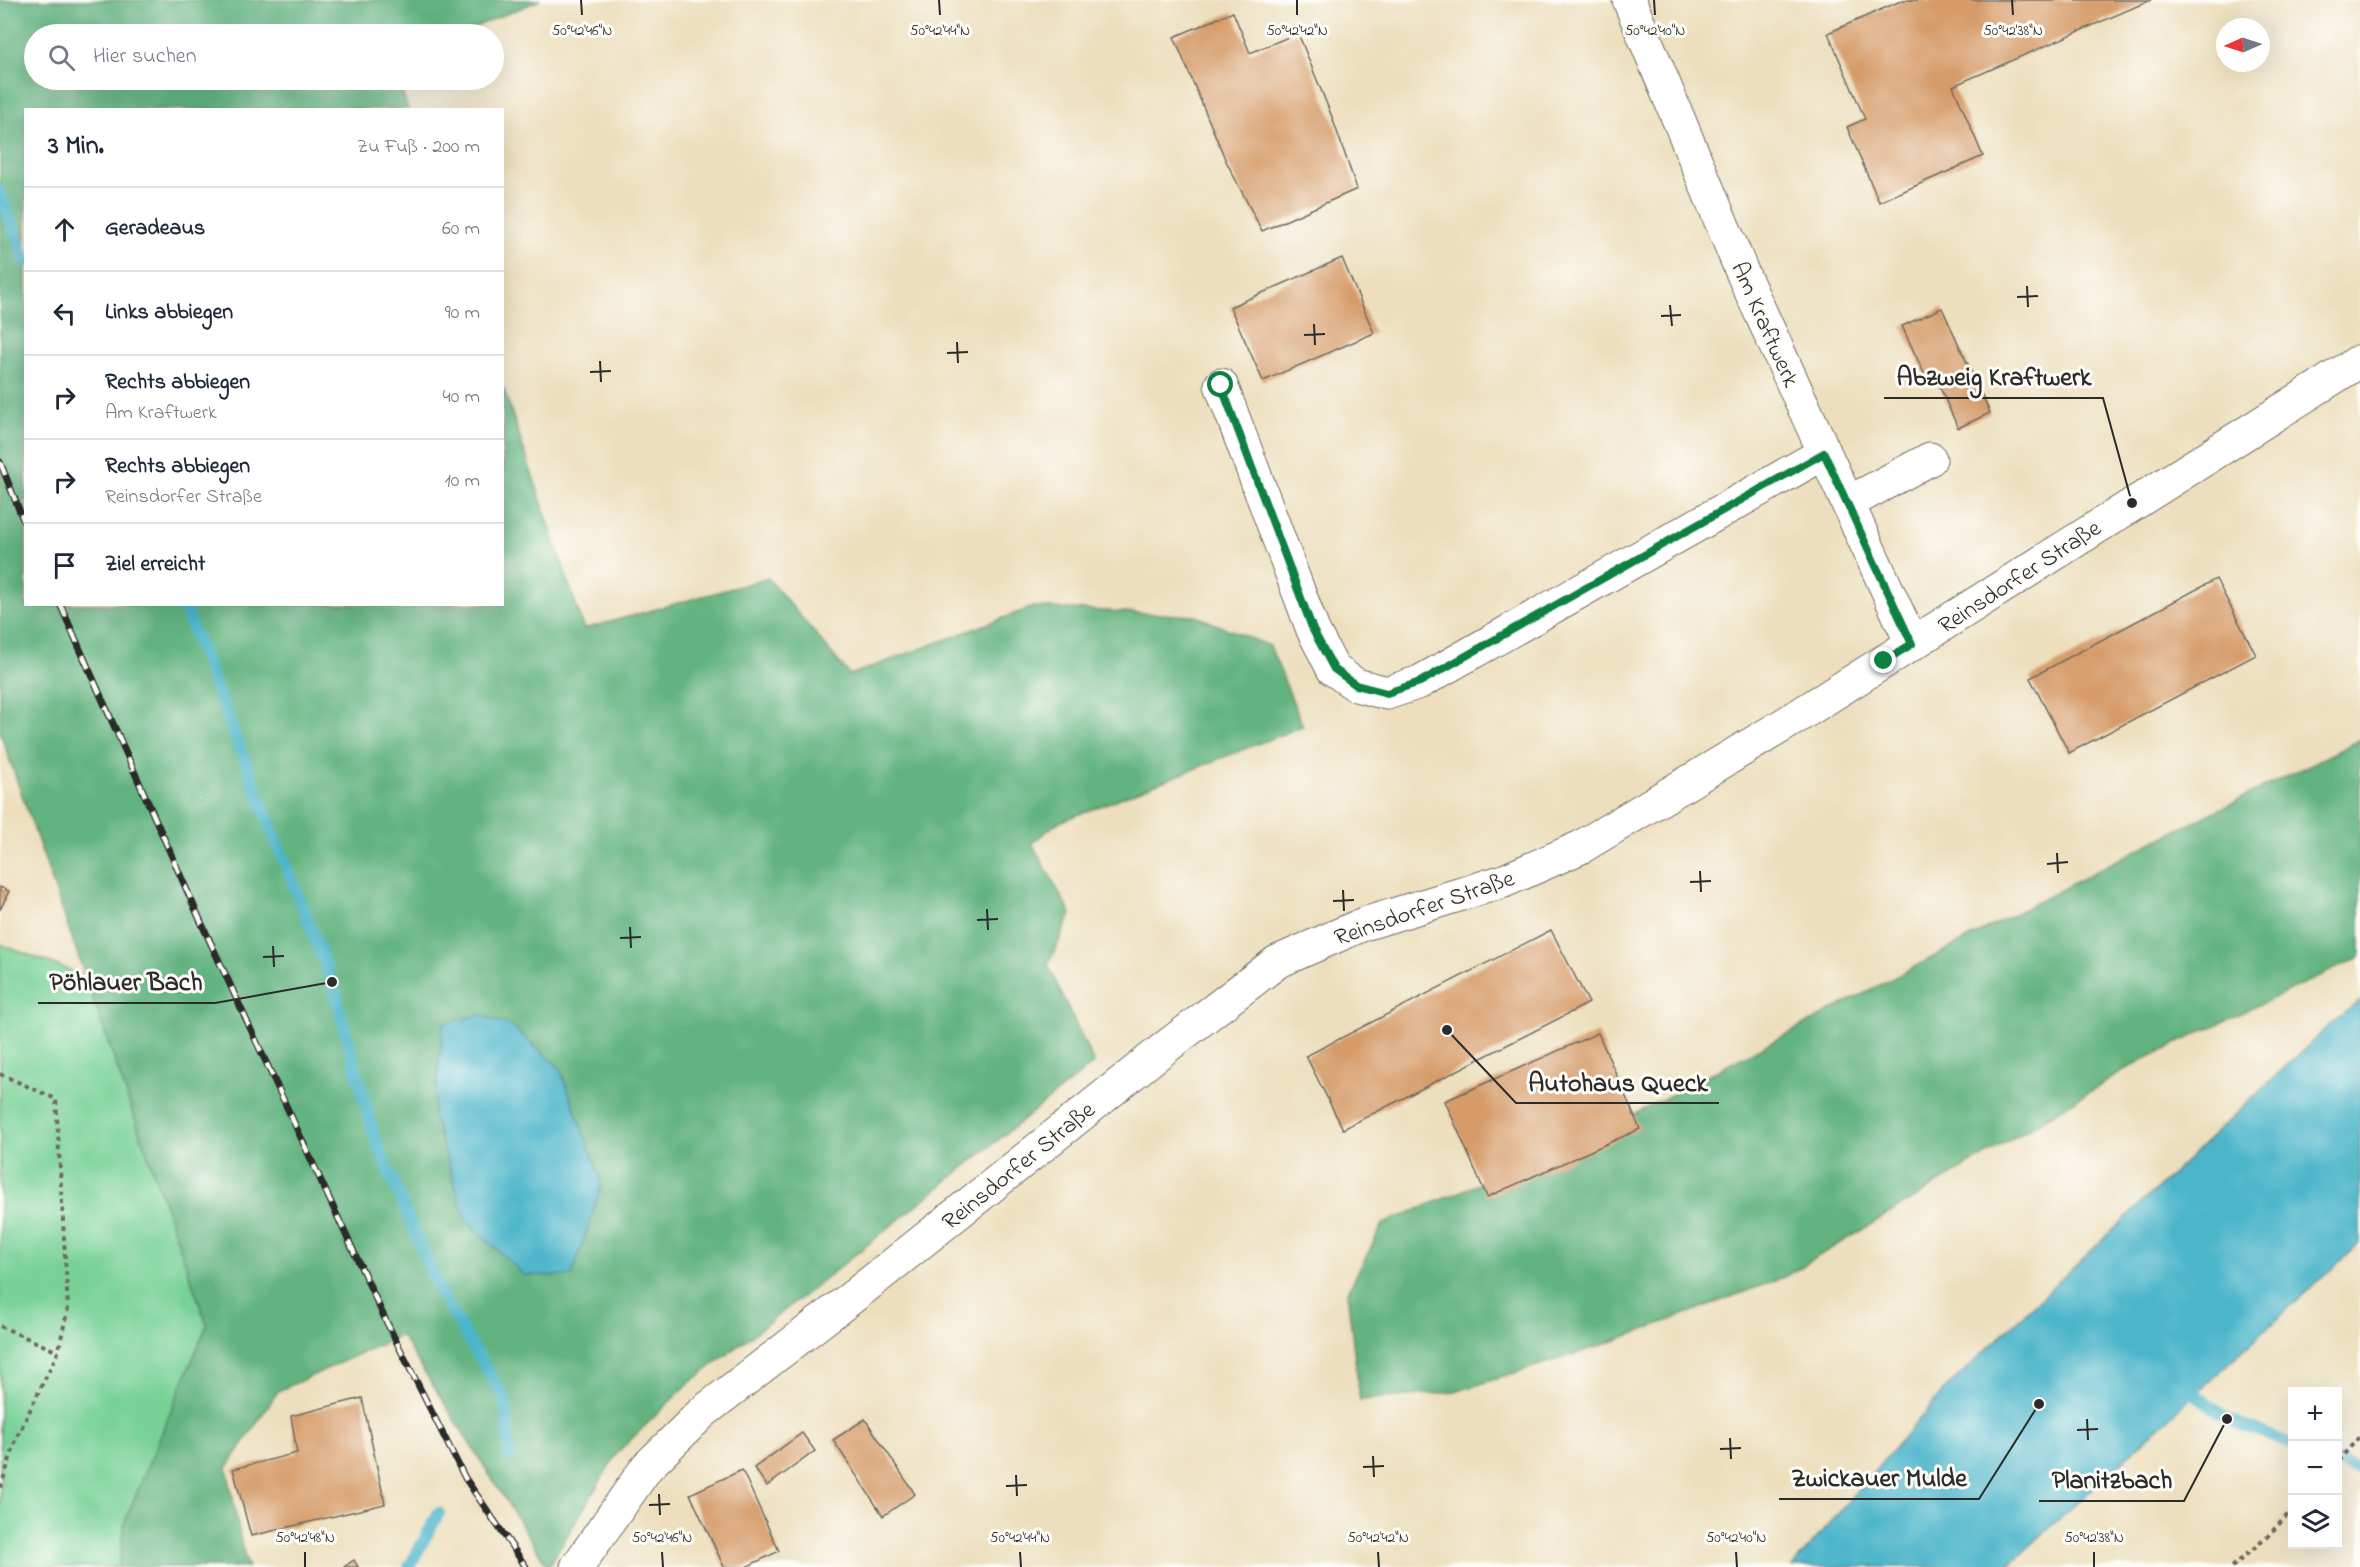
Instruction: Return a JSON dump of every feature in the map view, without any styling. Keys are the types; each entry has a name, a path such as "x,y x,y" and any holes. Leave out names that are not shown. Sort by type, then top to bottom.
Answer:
{"street":[{"name":"Am Kraftwerk","path":"1629,0 1742,272 1912,644"},
{"name":"Reinsdorfer Straße","path":"577,1567 647,1467 703,1412 1277,962 1364,924 1504,881 1581,847 1912,644 2360,361"},
{"path":"1221,385 1313,630 1334,669 1356,685 1387,693 1420,682 1824,453"},
{"path":"1848,502 1930,459"}],"path":[{"path":"0,1074 56,1099 68,1308 58,1352 17,1437 0,1489"},
{"path":"0,1326 58,1352"},
{"path":"2342,1456 2360,1436"},
{"path":"2232,1567 2267,1537 2288,1514"}],"green space":[{"path":"0,0 540,0 482,24 24,24 24,90 401,90 408,108 24,108 24,606 504,606 504,390 584,629 768,578 850,675 1033,607 1196,616 1270,646 1303,726 1057,823 1032,843 1071,914 1048,965 1094,1063 806,1294 688,1384 618,1452 548,1567 401,1335 278,1391 227,1468 248,1567 119,1567 125,1521 207,1325 0,732"},
{"path":"2360,740 2360,957 2142,1060 1784,1277 1603,1345 1455,1392 1360,1400 1347,1293 1383,1224 1597,1134 2125,856"},
{"path":"0,944 85,976 207,1325 125,1521 119,1567 0,1567"}],"water":[{"path":"2360,1001 2360,1243 2007,1567 1792,1567 1946,1388 2335,1020"},
{"path":"480,1015 512,1026 560,1068 602,1183 572,1276 524,1275 466,1220 433,1115 443,1024"}],"building":[{"path":"1903,0 2151,0 1953,86 1983,156 1879,202 1847,127 1865,119 1828,33"},
{"path":"1233,12 1250,53 1298,33 1332,117 1357,189 1262,231 1226,161 1174,37"},
{"path":"1342,258 1374,333 1263,381 1230,307"},
{"path":"1942,308 1990,413 1958,428 1938,383 1930,386 1902,326"},
{"path":"2216,579 2256,655 2069,753 2030,678"},
{"path":"0,887 9,891 0,910"},
{"path":"1551,930 1589,1003 1343,1129 1306,1056"},
{"path":"1598,1033 1640,1129 1487,1197 1445,1101"},
{"path":"362,1398 385,1504 251,1536 233,1469 297,1453 291,1416"},
{"path":"865,1419 915,1494 883,1516 833,1440"},
{"path":"802,1433 815,1451 767,1486 754,1468"},
{"path":"742,1470 779,1551 746,1567 724,1567 690,1494"},
{"path":"354,1560 358,1567 344,1567"}],"waterway":[{"path":"0,192 24,257"},
{"path":"184,606 332,982 375,1139 442,1296 506,1401 509,1456"},
{"path":"2184,1385 2227,1419 2288,1442"},
{"path":"2342,1463 2360,1470"},
{"path":"409,1567 439,1513"}],"railway":[{"path":"0,462 24,522"},
{"path":"61,606 201,922 385,1319 465,1478 526,1567"}],"place":[{"name":"Abzweig Kraftwerk","path":"2132,503"},
{"name":"Pöhlauer Bach","path":"332,982"},
{"name":"Autohaus Queck","path":"1447,1030"},
{"name":"Zwickauer Mulde","path":"2039,1404"},
{"name":"Planitzbach","path":"2227,1419"}],"route":[{"path":"1221,385 1313,630 1334,669 1356,685 1387,693 1420,682 1824,453 1912,644 1884,661"}]}
